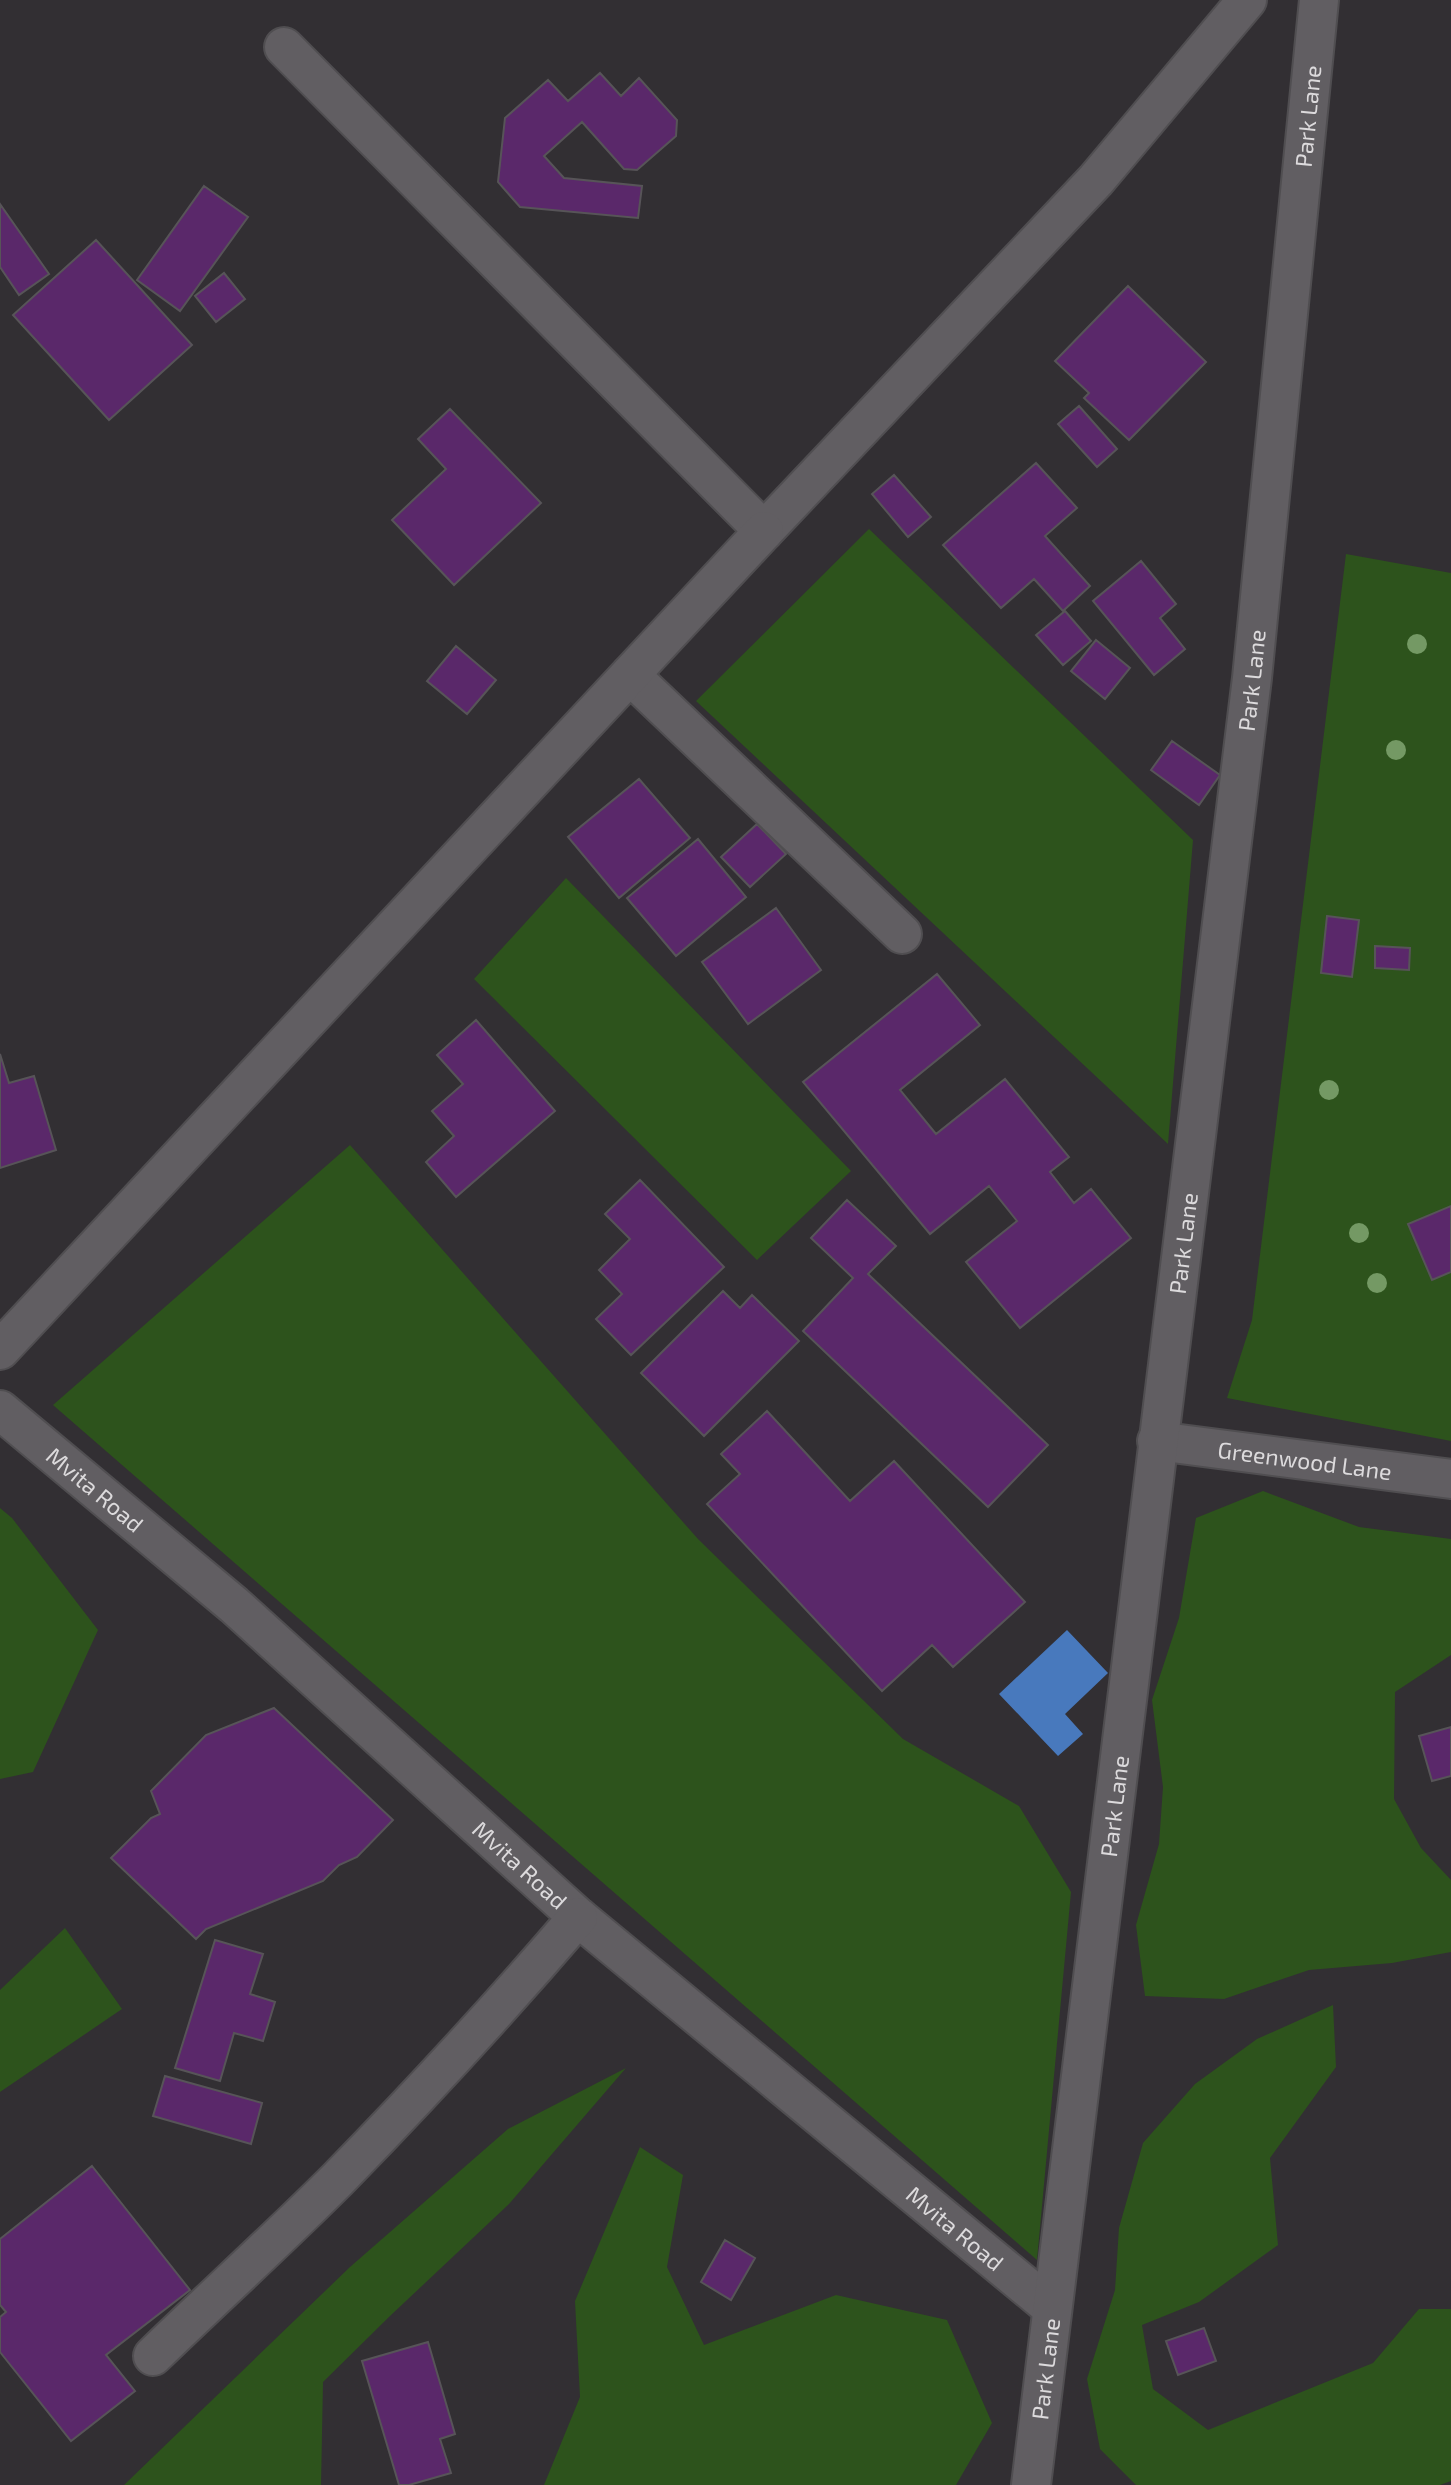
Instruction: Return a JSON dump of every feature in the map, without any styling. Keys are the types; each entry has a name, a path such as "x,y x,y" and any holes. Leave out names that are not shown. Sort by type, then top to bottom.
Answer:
{"street":[{"path":"0,1350 764,531 1096,180 1247,0"},
{"name":"Park Lane","path":"1031,2485 1252,678 1319,0"},
{"path":"284,47 764,531"},
{"path":"630,675 902,934"},
{"name":"Mvita Road","path":"0,1410 234,1605 578,1917 1051,2307"},
{"name":"Greenwood Lane","path":"1157,1441 1451,1479"},
{"path":"153,2356 365,2151 482,2029 578,1917"}],"green space":[{"path":"869,529 1193,840 1168,1144 696,701"},
{"path":"1346,554 1451,573 1451,1441 1227,1398 1252,1320"},
{"path":"566,878 851,1171 757,1260 474,979"},
{"path":"350,1145 698,1539 903,1739 1019,1806 1071,1892 1037,2260 53,1405"},
{"path":"1263,1491 1359,1527 1451,1539 1451,1655 1395,1692 1394,1799 1421,1848 1451,1880 1451,1952 1392,1963 1309,1970 1224,1999 1145,1996 1136,1925 1159,1844 1163,1787 1152,1700 1179,1618 1196,1518"},
{"path":"0,1508 12,1518 98,1630 33,1772 0,1779"},
{"path":"65,1928 122,2009 0,2092 0,1990"},
{"path":"1333,2005 1336,2067 1270,2158 1278,2245 1199,2302 1142,2325 1153,2389 1208,2430 1373,2363 1419,2309 1451,2309 1451,2481 1440,2485 1136,2485 1100,2449 1087,2379 1115,2290 1119,2228 1143,2143 1195,2084 1257,2039"},
{"path":"626,2068 509,2204 323,2382 321,2485 124,2485 350,2267 508,2129"},
{"path":"640,2147 683,2175 667,2267 704,2345 836,2295 947,2320 992,2423 956,2485 544,2485 580,2397 575,2301"}],"water":[{"path":"1067,1630 1108,1673 1065,1714 1083,1734 1058,1756 999,1694"}],"building":[{"path":"600,73 621,96 639,78 677,120 676,136 637,170 624,169 582,122 544,156 564,178 642,186 638,218 520,207 498,182 505,118 548,80 568,101"},
{"path":"204,186 248,217 180,311 137,280"},
{"path":"0,204 49,274 19,295 0,267"},
{"path":"96,240 192,345 109,420 13,315"},
{"path":"224,273 245,299 216,322 195,296"},
{"path":"1128,286 1206,362 1129,440 1084,398 1089,393 1055,361"},
{"path":"1079,406 1117,449 1097,467 1058,424"},
{"path":"450,409 541,503 454,585 392,520 446,469 418,439"},
{"path":"1036,463 1077,508 1045,536 1090,586 1063,611 1034,579 1001,608 943,545"},
{"path":"894,475 931,517 908,537 872,494"},
{"path":"1141,561 1176,604 1160,618 1185,649 1154,675 1093,601"},
{"path":"1065,611 1091,641 1063,665 1036,635"},
{"path":"1096,640 1130,668 1105,699 1071,671"},
{"path":"456,646 496,680 467,714 427,681"},
{"path":"1172,741 1220,775 1199,805 1151,770"},
{"path":"639,779 690,838 619,898 568,837"},
{"path":"757,824 786,854 750,887 721,857"},
{"path":"698,839 746,897 676,956 627,898"},
{"path":"776,908 821,970 748,1024 702,962"},
{"path":"1327,916 1359,920 1352,977 1321,973"},
{"path":"1375,946 1410,948 1409,970 1375,968"},
{"path":"937,974 980,1025 900,1090 936,1134 1005,1079 1069,1157 1050,1172 1074,1203 1091,1189 1131,1238 1020,1328 966,1262 1017,1221 989,1186 930,1234 803,1082"},
{"path":"476,1020 555,1111 456,1197 426,1162 454,1136 432,1111 463,1084 437,1055"},
{"path":"0,1054 9,1083 34,1076 56,1150 0,1168"},
{"path":"640,1180 724,1267 631,1355 596,1319 622,1294 599,1270 630,1239 605,1214"},
{"path":"847,1200 896,1246 868,1274 1048,1445 988,1507 803,1331 853,1278 811,1238"},
{"path":"1451,1206 1451,1272 1432,1280 1408,1224"},
{"path":"723,1291 740,1308 752,1295 799,1341 704,1436 641,1373"},
{"path":"767,1411 850,1501 894,1461 1025,1602 953,1667 932,1645 882,1691 707,1504 740,1474 721,1454"},
{"path":"274,1708 393,1820 357,1857 339,1865 323,1881 206,1929 196,1939 111,1858 151,1818 160,1814 151,1791 206,1735"},
{"path":"1451,1727 1451,1776 1432,1781 1419,1736"},
{"path":"215,1940 263,1954 250,1994 275,2002 263,2041 234,2033 220,2081 175,2068"},
{"path":"165,2076 262,2103 251,2144 153,2116"},
{"path":"92,2166 190,2290 106,2355 135,2391 71,2441 0,2352 0,2317 6,2312 0,2305 0,2239"},
{"path":"725,2240 755,2258 731,2300 701,2282"},
{"path":"1204,2328 1216,2361 1178,2375 1166,2341"},
{"path":"428,2342 455,2434 440,2439 451,2473 409,2485 399,2485 362,2361"}]}
